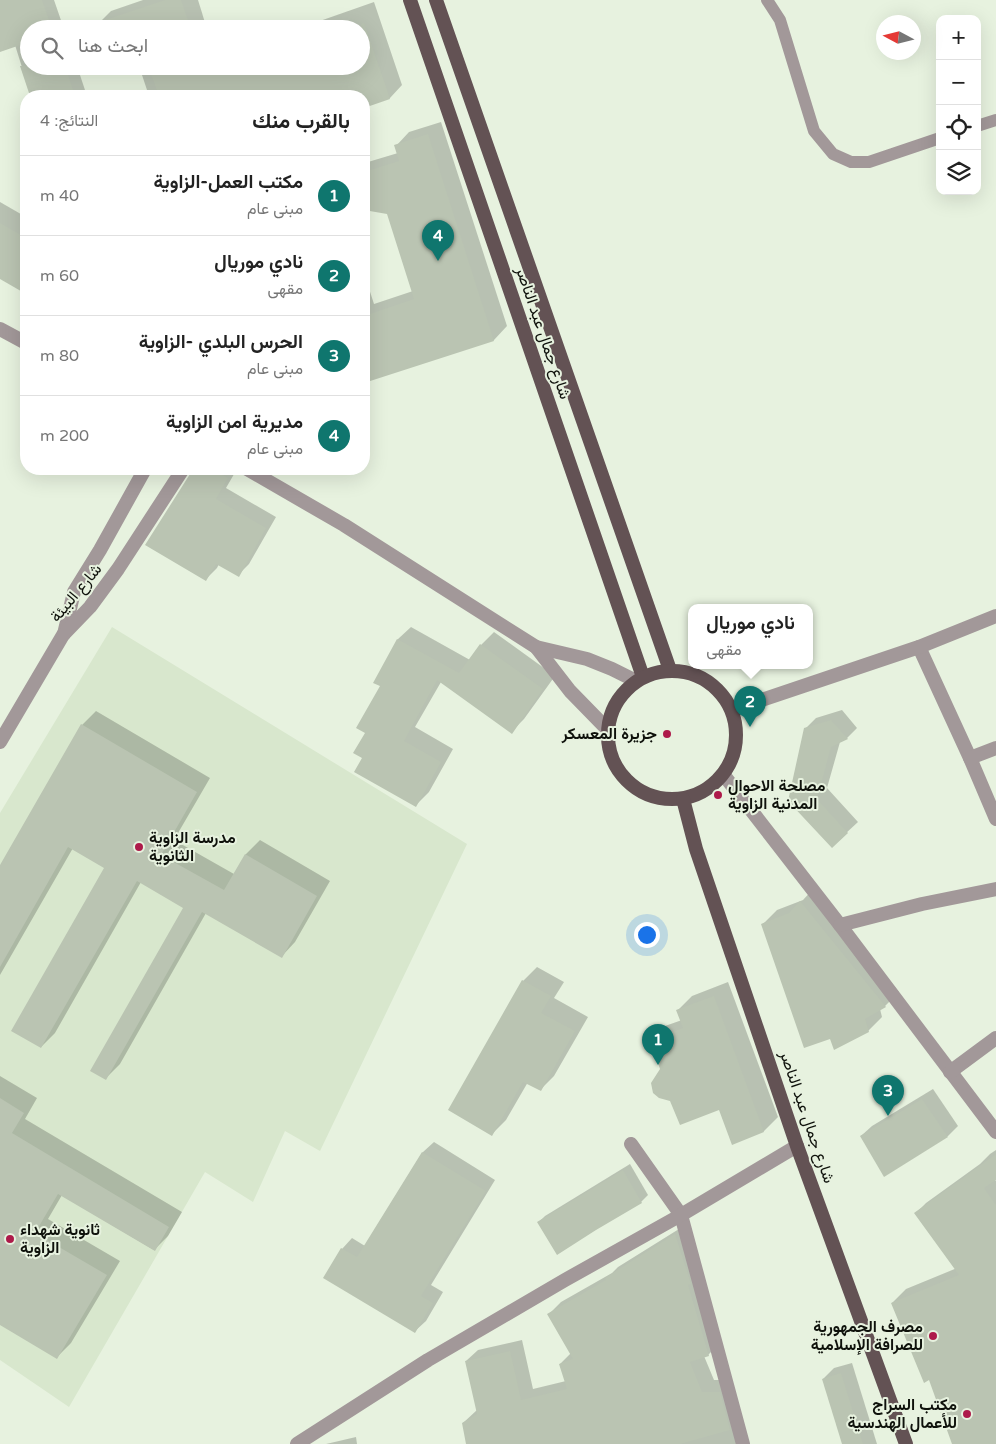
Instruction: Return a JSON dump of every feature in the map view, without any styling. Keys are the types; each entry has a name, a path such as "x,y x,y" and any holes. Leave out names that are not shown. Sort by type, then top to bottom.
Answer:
{"main road":[{"name":"شارع جمال عبد الناصر","path":"410,0 639,679"},
{"name":"شارع جمال عبد الناصر","path":"436,0 670,670"},
{"path":"670,670 685,671 700,676 719,690 732,710 736,726 736,743 732,760 723,774 712,786 698,794 683,799 654,797 641,792 619,772 612,759 608,745 610,716 616,702 625,691 639,679 656,672 670,670"},
{"name":"شارع جمال عبد الناصر","path":"683,799 696,849 797,1146 906,1444"}],"street":[{"path":"0,329 20,340"},
{"path":"63,635 74,592 142,475"},
{"name":"شارع البيئة","path":"0,742 63,635 90,608 118,569 179,475"},
{"path":"257,475 344,525 536,647 587,659 639,679"},
{"path":"732,710 919,647 996,616"},
{"path":"536,647 570,690 608,730"},
{"path":"919,647 996,819"},
{"path":"970,758 996,748"},
{"path":"723,774 996,1132"},
{"path":"840,925 922,904 996,889"},
{"path":"950,1072 996,1038"},
{"path":"631,1144 681,1215 743,1444"},
{"path":"297,1444 428,1360 797,1146"}],"lane":[{"path":"767,0 780,20 814,131 832,154 851,162 869,162 936,139"},
{"path":"981,125 996,120"}],"shaded area":[{"path":"112,627 467,844 320,1151 285,1131 253,1202 205,1172 69,1407 0,1360 0,813"}],"building":[{"path":"0,0 42,0 49,20 20,20 20,45 0,52"},
{"path":"165,0 181,0 188,20 105,20"},
{"path":"370,41 390,99 370,106 370,90 157,90 151,75 370,75"},
{"path":"23,75 68,75 73,90 28,90"},
{"path":"428,134 494,341 370,381 370,314 414,299 387,214 370,211 370,170 399,161 394,145"},
{"path":"0,223 20,235 20,291 0,279"},
{"path":"189,475 223,475 228,478 216,499 266,528 239,577 216,564 206,581 145,545"},
{"path":"397,639 459,673 480,644 543,689 512,734 437,680 404,741 441,762 416,807 354,772 362,758 353,753 365,733 356,728 380,686 373,683"},
{"path":"831,720 848,739 831,747 817,799 848,833 832,848 788,801 804,728"},
{"path":"81,724 197,792 161,855 224,890 245,854 317,896 282,958 202,912 106,1080 90,1071 183,908 137,881 41,1048 11,1031 104,868 68,847 0,967 0,865"},
{"path":"800,901 886,1007 865,1019 869,1032 834,1050 830,1039 804,1048 761,924 789,913"},
{"path":"522,980 551,996 541,1013 575,1031 541,1091 523,1082 492,1136 448,1110"},
{"path":"714,996 764,1132 732,1145 719,1110 680,1125 670,1101 659,1098 653,1093 651,1083 660,1069 650,1040 683,1028 676,1010"},
{"path":"0,1098 24,1113 12,1133 169,1227 155,1251 58,1194 35,1233 107,1275 57,1359 0,1325"},
{"path":"922,1099 948,1137 884,1177 860,1136"},
{"path":"422,1152 486,1191 421,1296 433,1303 415,1333 323,1278 341,1248 357,1257"},
{"path":"996,1154 996,1180 984,1188 996,1205 996,1444 952,1444 929,1380 924,1383 891,1303 959,1275 914,1213"},
{"path":"623,1170 642,1203 557,1255 537,1222"},
{"path":"675,1234 691,1284 688,1285 709,1356 690,1362 702,1392 720,1392 730,1430 680,1444 466,1444 462,1423 477,1414 465,1361 510,1351 521,1400 567,1389 559,1364 573,1359 547,1314 606,1280 605,1278"},
{"path":"841,1373 863,1444 842,1444 822,1379"}],"place":[{"name":"مديرية امن الزاوية","path":"438,261"},
{"name":"نادي موريال","path":"750,727"},
{"name":"جزيرة المعسكر","path":"667,734"},
{"name":"مصلحة الاحوال المدنية الزاوية","path":"718,795"},
{"name":"مدرسة الزاوية الثانوية","path":"139,847"},
{"name":"مكتب العمل-الزاوية","path":"658,1065"},
{"name":"الحرس البلدي -الزاوية","path":"888,1116"},
{"name":"ثانوية شهداء الزاوية","path":"10,1239"},
{"name":"مصرف الجمهورية للصرافة الإسلامية","path":"933,1336"},
{"name":"مكتب السراج للأعمال الهندسية","path":"967,1414"}]}
